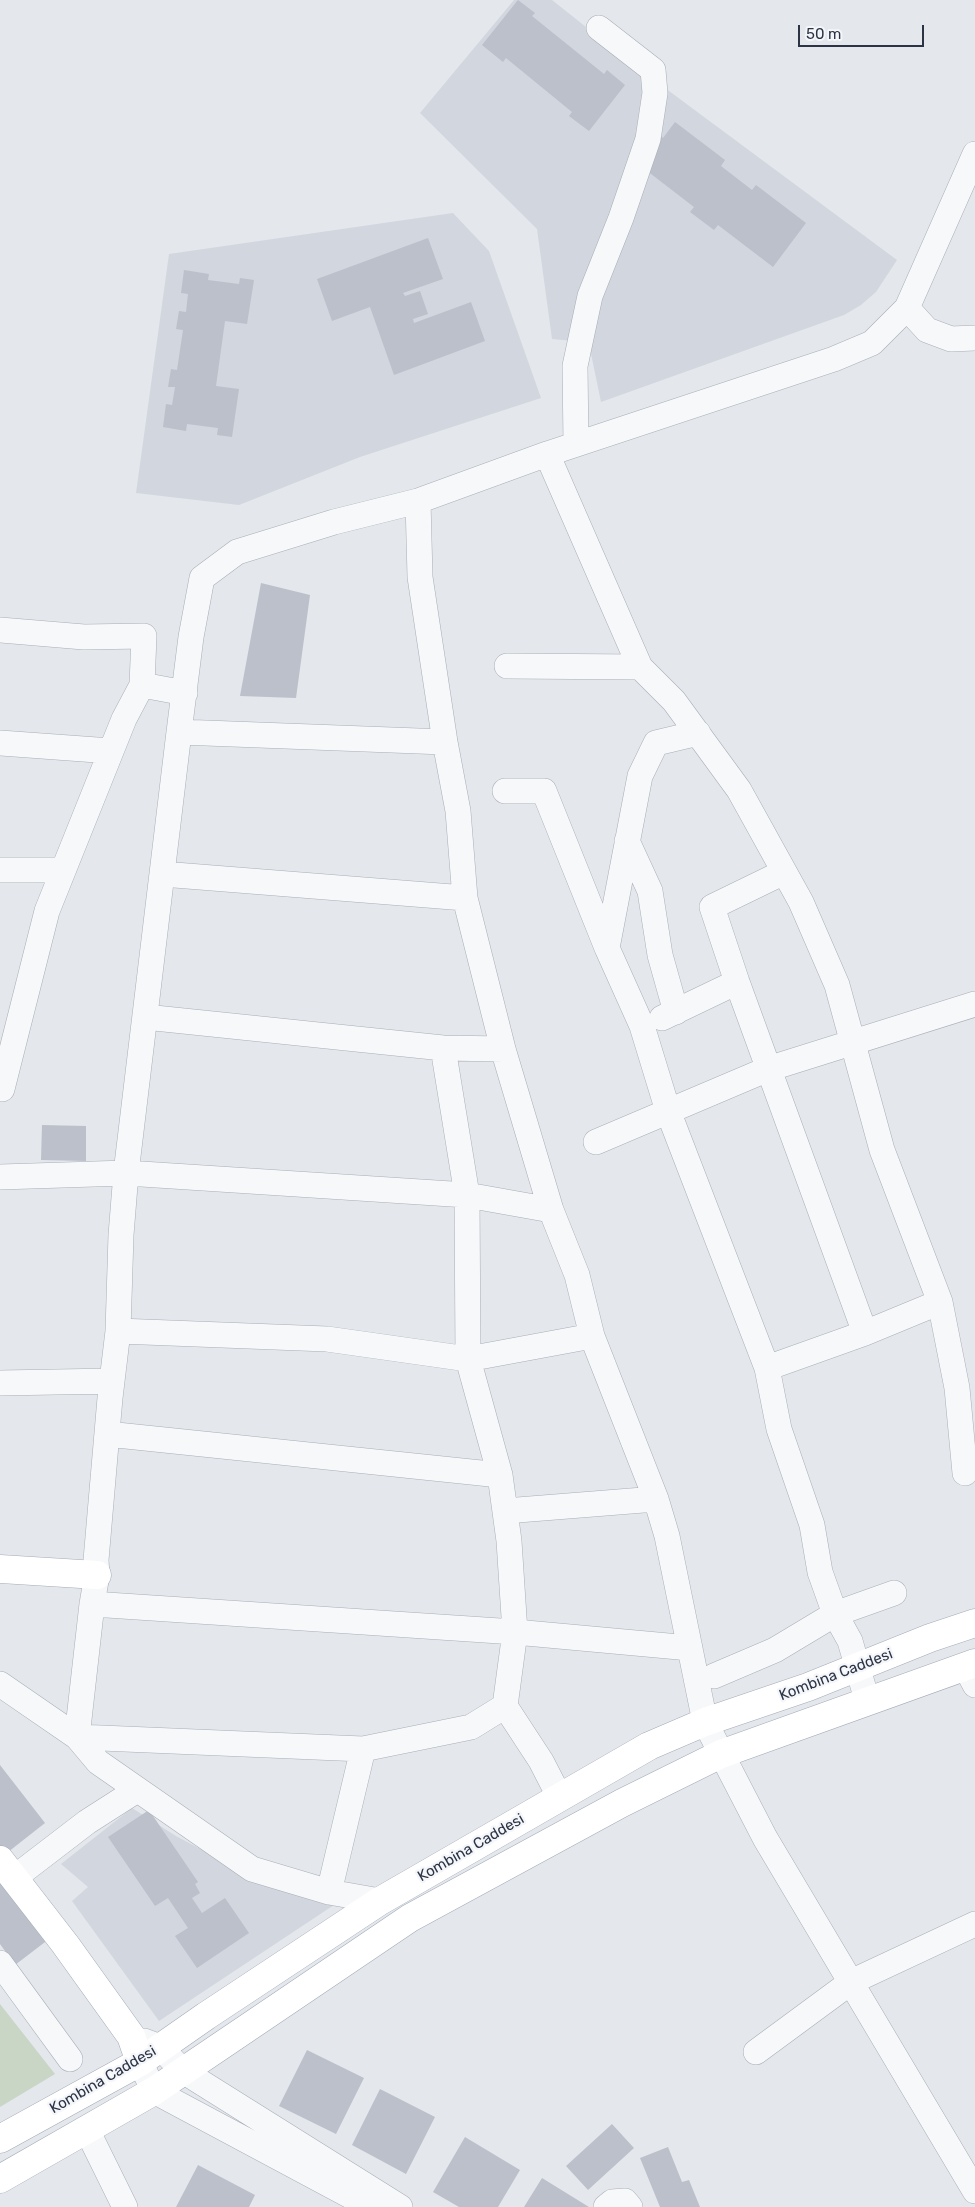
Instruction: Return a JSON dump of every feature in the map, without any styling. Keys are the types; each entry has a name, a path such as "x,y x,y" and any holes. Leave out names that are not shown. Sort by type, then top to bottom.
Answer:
{"main road":[{"path":"0,1569 97,1574"},
{"name":"Kombina Caddesi","path":"0,2139 150,2054 380,1901 559,1796 649,1746 705,1722 857,1668 930,1638 975,1623"},
{"name":"Kombina Caddesi","path":"0,2179 154,2091 410,1918 622,1803 721,1754 867,1700 972,1672"},
{"path":"7,1869 65,1944 131,2036 150,2054"}],"street":[{"path":"576,444 576,366 590,296 621,218 648,139 655,92 653,70 599,28"},
{"path":"78,1736 97,1574 96,1560 118,1331 121,1235 126,1173 179,732 202,578 237,552 334,522 418,502 547,454 834,359 872,343 907,308 975,154"},
{"path":"907,308 927,330 951,339 975,338"},
{"path":"547,454 640,667 674,700 738,790 801,902 837,985 882,1150 940,1302 957,1388 965,1473"},
{"path":"418,502 420,576 445,742 458,811 464,898 503,1049 550,1210 577,1275 592,1336 656,1499 667,1536 705,1722 765,1838 975,2191"},
{"path":"0,630 84,637 144,636 142,685 124,719 47,911 1,1093"},
{"path":"507,666 640,667"},
{"path":"142,685 185,694"},
{"path":"179,732 445,742"},
{"path":"607,948 640,776 656,743 698,733"},
{"path":"0,743 111,751"},
{"path":"505,791 544,791 607,948 642,1026 668,1111 767,1368 779,1429 812,1525 820,1572 835,1614 850,1641 867,1700"},
{"path":"627,840 650,891 660,955 676,1012"},
{"path":"0,870 64,870"},
{"path":"784,872 712,906 736,982 865,1332"},
{"path":"162,874 464,898"},
{"path":"642,1026 676,1012 736,982"},
{"path":"596,1142 768,1069 975,1004"},
{"path":"145,1017 443,1048 503,1049"},
{"path":"443,1048 467,1195 468,1359 500,1475 505,1511 515,1632 505,1706 541,1761 559,1796"},
{"path":"0,1177 126,1173 467,1195 550,1210"},
{"path":"767,1368 940,1302"},
{"path":"118,1331 327,1339 468,1359 592,1336"},
{"path":"0,1382 112,1381"},
{"path":"107,1434 500,1475"},
{"path":"505,1511 656,1499"},
{"path":"714,1676 775,1650 835,1614 894,1593"},
{"path":"92,1604 515,1632 690,1648"},
{"path":"0,1684 78,1736 98,1762 252,1869 329,1892 380,1901"},
{"path":"78,1736 363,1749 471,1727 505,1706"},
{"path":"329,1892 363,1749"},
{"path":"7,1869 137,1790"},
{"path":"756,2052 851,1982 975,1924"},
{"path":"0,1963 70,2059"},
{"path":"150,2054 183,2071 400,2207"},
{"path":"150,2054 154,2091 371,2207"},
{"path":"87,2130 125,2207"},
{"path":"606,2207 612,2202 625,2201 630,2207"}],"shaded area":[{"path":"514,0 552,0 649,77 646,114 574,341 552,339 537,229 420,113"},
{"path":"665,88 897,260 876,292 861,305 844,315 601,402 589,344 601,297"},
{"path":"453,213 489,251 541,398 360,457 239,505 136,493 169,254"},
{"path":"132,1808 176,1836 247,1874 337,1903 159,2021 72,1901 88,1887 61,1864"}],"green space":[{"path":"0,2004 55,2074 0,2107"}],"building":[{"path":"518,0 535,13 532,16 604,74 607,70 625,85 589,131 569,116 572,112 506,58 503,62 482,45"},
{"path":"675,122 725,160 721,166 752,190 756,185 806,223 773,267 718,225 714,230 690,212 694,207 642,167 660,135 663,138"},
{"path":"428,238 443,279 403,293 405,296 420,291 428,314 413,319 414,323 471,302 485,341 394,375 370,307 332,321 317,279"},
{"path":"184,270 209,274 208,280 239,284 240,278 254,280 247,324 225,321 216,386 239,389 232,437 217,435 218,428 187,424 186,431 163,427 166,404 172,405 175,387 168,387 171,369 177,370 183,330 176,329 179,311 186,312 188,294 181,293"},
{"path":"261,583 310,595 296,698 240,696"},
{"path":"42,1125 86,1126 86,1161 41,1160"},
{"path":"0,1765 45,1823 3,1856 0,1852"},
{"path":"149,1810 198,1882 195,1884 200,1893 192,1898 202,1913 225,1898 249,1933 197,1968 175,1936 188,1928 168,1898 155,1906 108,1837"},
{"path":"0,1874 49,1939 15,1965 0,1944"},
{"path":"307,2050 364,2078 336,2134 279,2106"},
{"path":"380,2089 435,2117 406,2174 352,2145"},
{"path":"612,2124 634,2148 588,2190 566,2166"},
{"path":"465,2137 520,2170 498,2207 459,2207 433,2192"},
{"path":"668,2147 682,2182 689,2180 700,2207 660,2207 640,2158"},
{"path":"198,2165 255,2195 249,2207 176,2207"},
{"path":"542,2178 589,2207 524,2207"}]}
